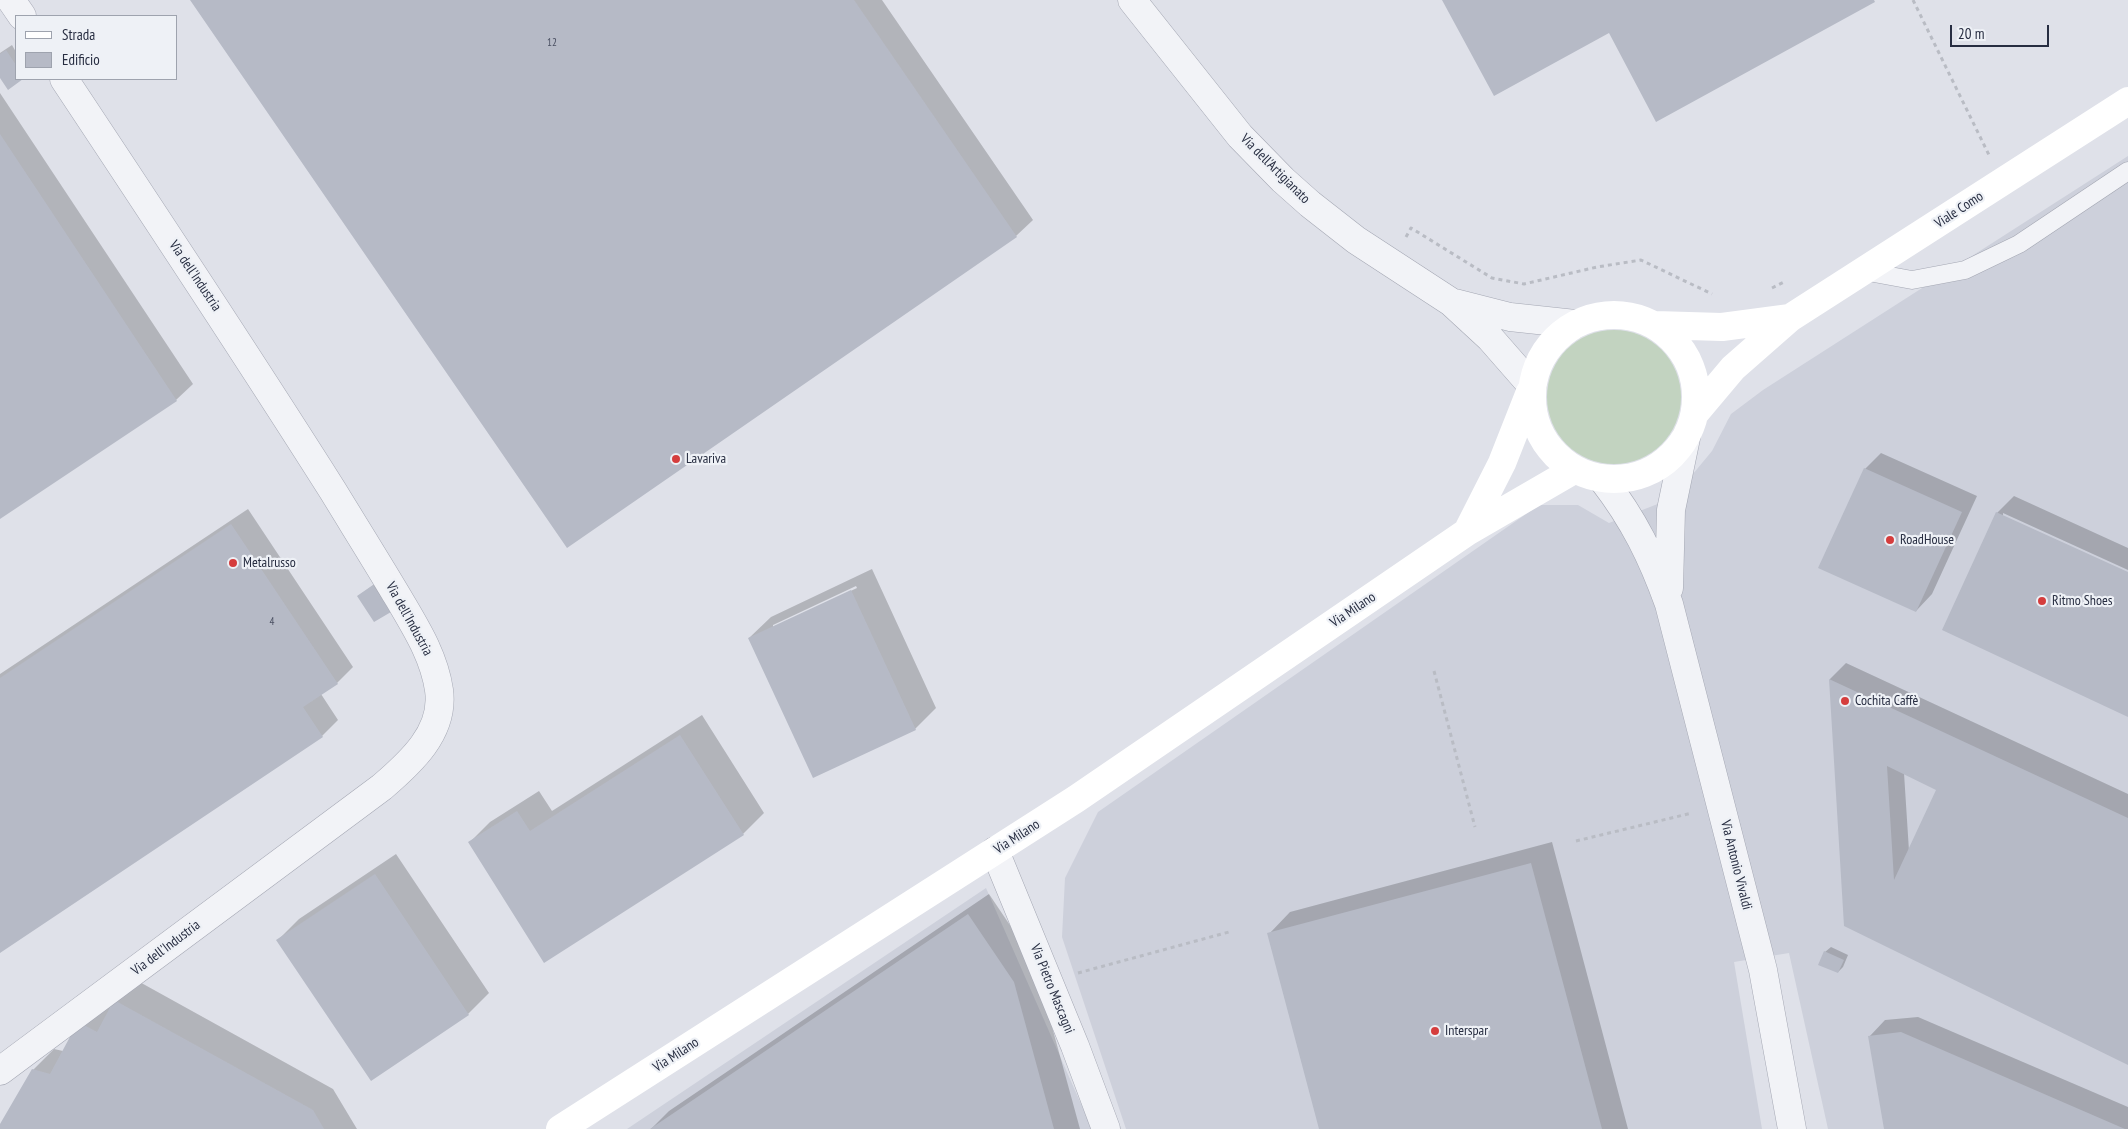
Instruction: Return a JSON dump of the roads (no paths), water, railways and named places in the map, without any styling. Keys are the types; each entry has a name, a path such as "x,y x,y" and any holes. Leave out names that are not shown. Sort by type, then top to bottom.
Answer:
{"main road":[{"name":"Viale Como","path":"1696,412 1733,368 1790,318 2128,102"},
{"path":"1466,532 1502,463 1540,362 1554,340 1575,324 1601,315 1629,315 1655,325 1722,327 1790,318"},
{"path":"1532,386 1534,419 1549,449 1574,470 1603,480 1636,478 1665,463 1686,438 1696,412 1695,378 1680,347 1655,325"},
{"name":"Via Milano","path":"560,1129 1076,799 1466,532 1574,470"}],"street":[{"path":"11,0 21,15"},
{"name":"Via dell'Artigianato","path":"1132,0 1240,136 1283,180 1340,228 1402,272 1451,302 1490,338 1532,386"},
{"name":"Via dell'Industria","path":"0,1071 382,787 409,763 422,746 436,721 440,706 439,691 430,655 371,550 229,328 65,80"},
{"name":"Via dell'Artigianato","path":"1451,302 1510,317 1575,324"},
{"path":"1669,604 1671,510 1686,438"},
{"path":"1603,480 1639,533 1656,569 1669,604"},
{"name":"Via Antonio Vivaldi","path":"1669,604 1763,970 1792,1129"},
{"name":"Via Pietro Mascagni","path":"995,851 1106,1129"}],"lane":[{"path":"1863,271 1912,280 1965,270 2019,244 2128,171"}],"place":[{"name":"Lavariva","path":"676,459"},
{"name":"RoadHouse","path":"1890,540"},
{"name":"Metalrusso","path":"233,563"},
{"name":"Ritmo Shoes","path":"2042,601"},
{"name":"Cochita Caffè","path":"1845,701"},
{"name":"Interspar","path":"1435,1031"}]}
